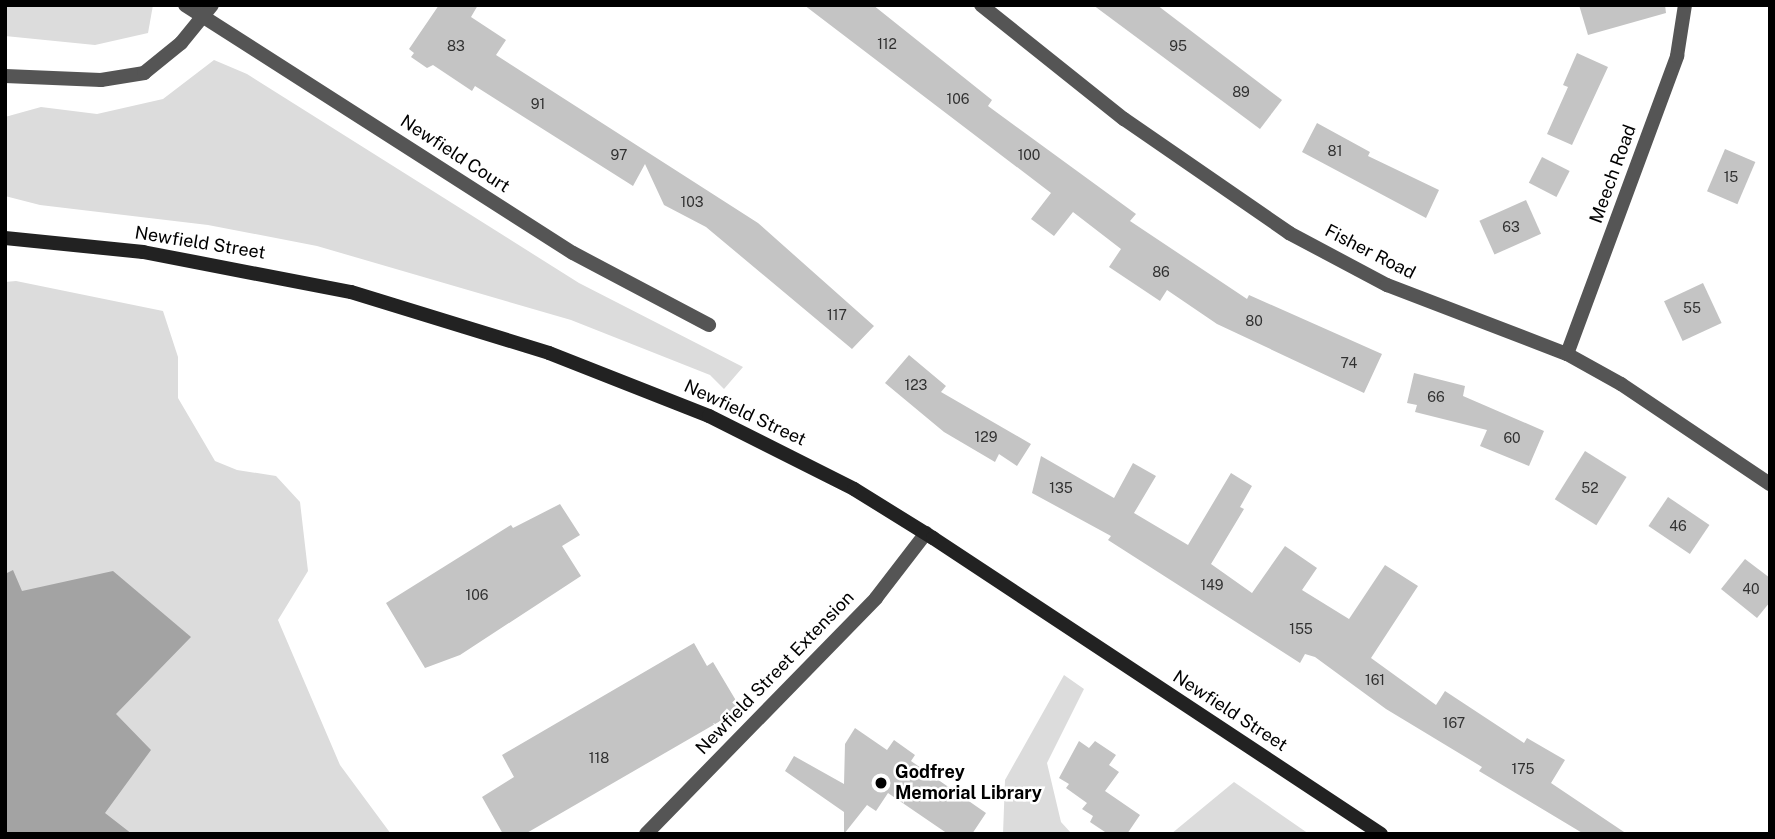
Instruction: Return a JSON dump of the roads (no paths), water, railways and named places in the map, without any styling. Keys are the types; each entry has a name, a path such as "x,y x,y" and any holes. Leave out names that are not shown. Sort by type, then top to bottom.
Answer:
{"main road":[{"name":"Newfield Street","path":"5,238 143,252 247,269 351,292 561,357 709,416 854,489 926,533 1381,834"}],"street":[{"name":"Newfield Court","path":"185,5 209,10 573,253 709,325"},
{"name":"Fisher Road","path":"981,5 1165,149 1289,233 1387,285 1567,354 1621,384 1770,484"},
{"name":"Meech Road","path":"1567,354 1677,56 1685,5"},
{"path":"5,76 101,80 144,73 170,54 209,10"},
{"name":"Newfield Street Extension","path":"646,834 876,598 926,533"}],"place":[{"name":"Godfrey Memorial Library","path":"881,783"}]}
